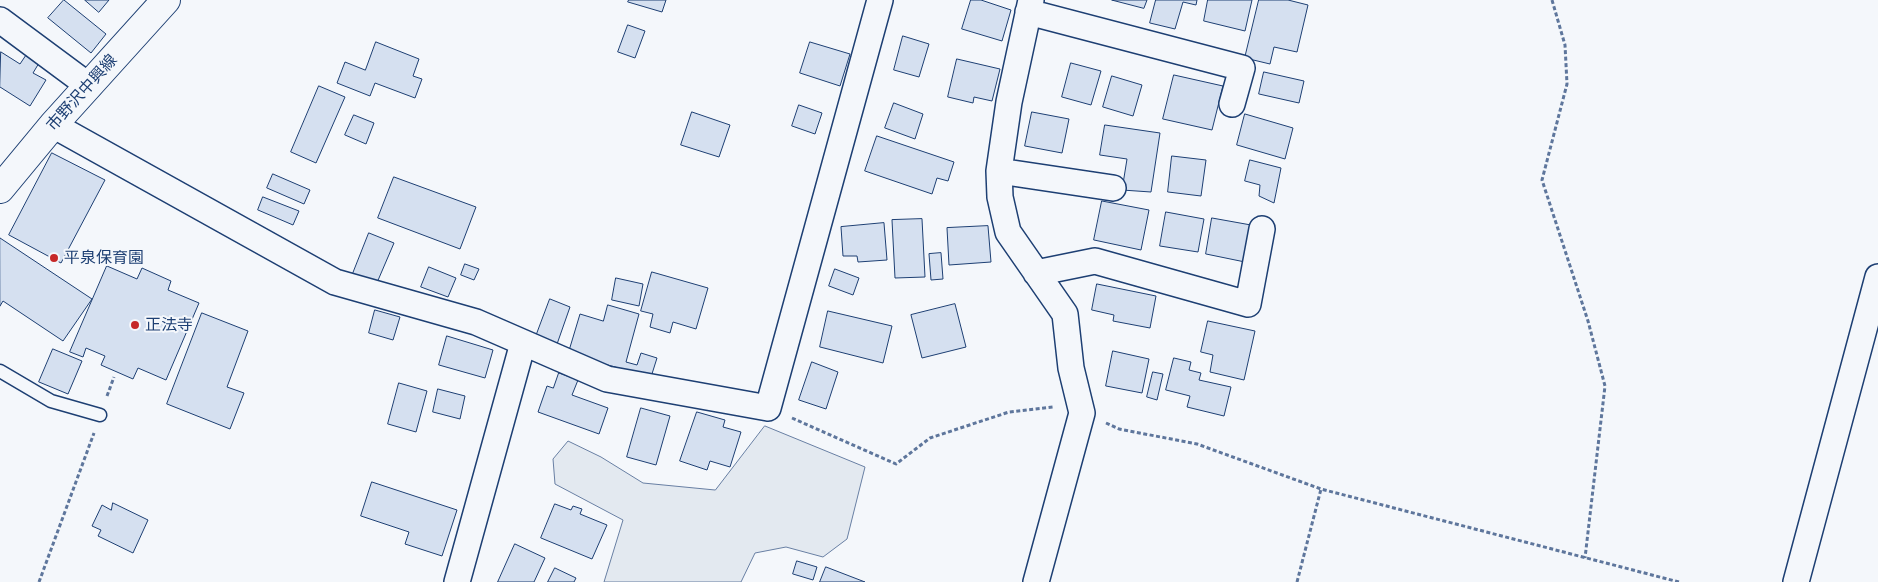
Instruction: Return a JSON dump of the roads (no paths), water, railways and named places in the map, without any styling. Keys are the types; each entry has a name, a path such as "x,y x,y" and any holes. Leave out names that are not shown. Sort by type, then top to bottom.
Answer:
{"main road":[{"name":"市野沢中興線","path":"0,189 53,125 166,0"}],"street":[{"path":"53,125 335,282 476,322 607,379 768,408 880,0"},
{"path":"1036,582 1082,413 1071,368 1065,314 1008,232 1000,197 1000,171 1009,102 1029,6 1242,68 1232,104"},
{"path":"0,20 89,86"},
{"path":"1000,171 1113,188"},
{"path":"1036,273 1095,261 1248,304 1262,229"},
{"path":"1796,582 1878,277"},
{"path":"457,582 523,343"}],"lane":[{"path":"0,371 51,401 100,415"}],"place":[{"name":"平泉保育園","path":"54,258"},
{"name":"正法寺","path":"135,325"}]}
